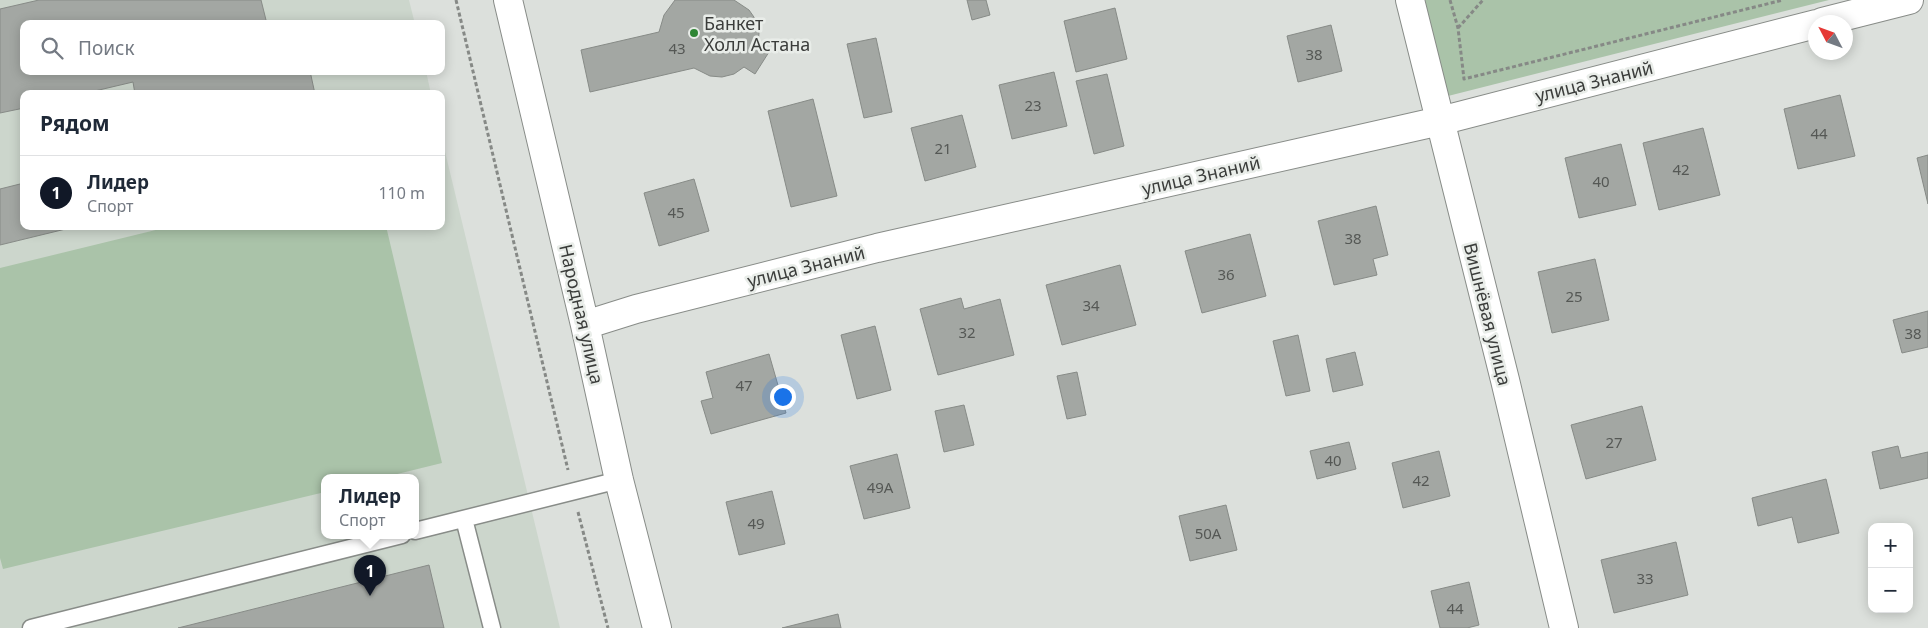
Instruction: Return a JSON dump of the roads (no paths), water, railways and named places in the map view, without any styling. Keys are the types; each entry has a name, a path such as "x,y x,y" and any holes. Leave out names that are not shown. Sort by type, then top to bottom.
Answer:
{"street":[{"name":"Народная улица","path":"508,0 585,325 619,480 657,628"},
{"name":"Вишнёвая улица","path":"1410,0 1506,380 1564,628"},
{"path":"1850,15 1909,0"},
{"name":"улица Знаний","path":"585,325 636,309 877,248 1440,122 1808,26"}],"lane":[{"path":"419,530 619,480"},
{"path":"464,519 492,628"},
{"path":"31,628 58,625 387,539"}],"place":[{"name":"Банкет Холл Астана","path":"694,33"},
{"name":"Лидер","path":"370,596"}]}
